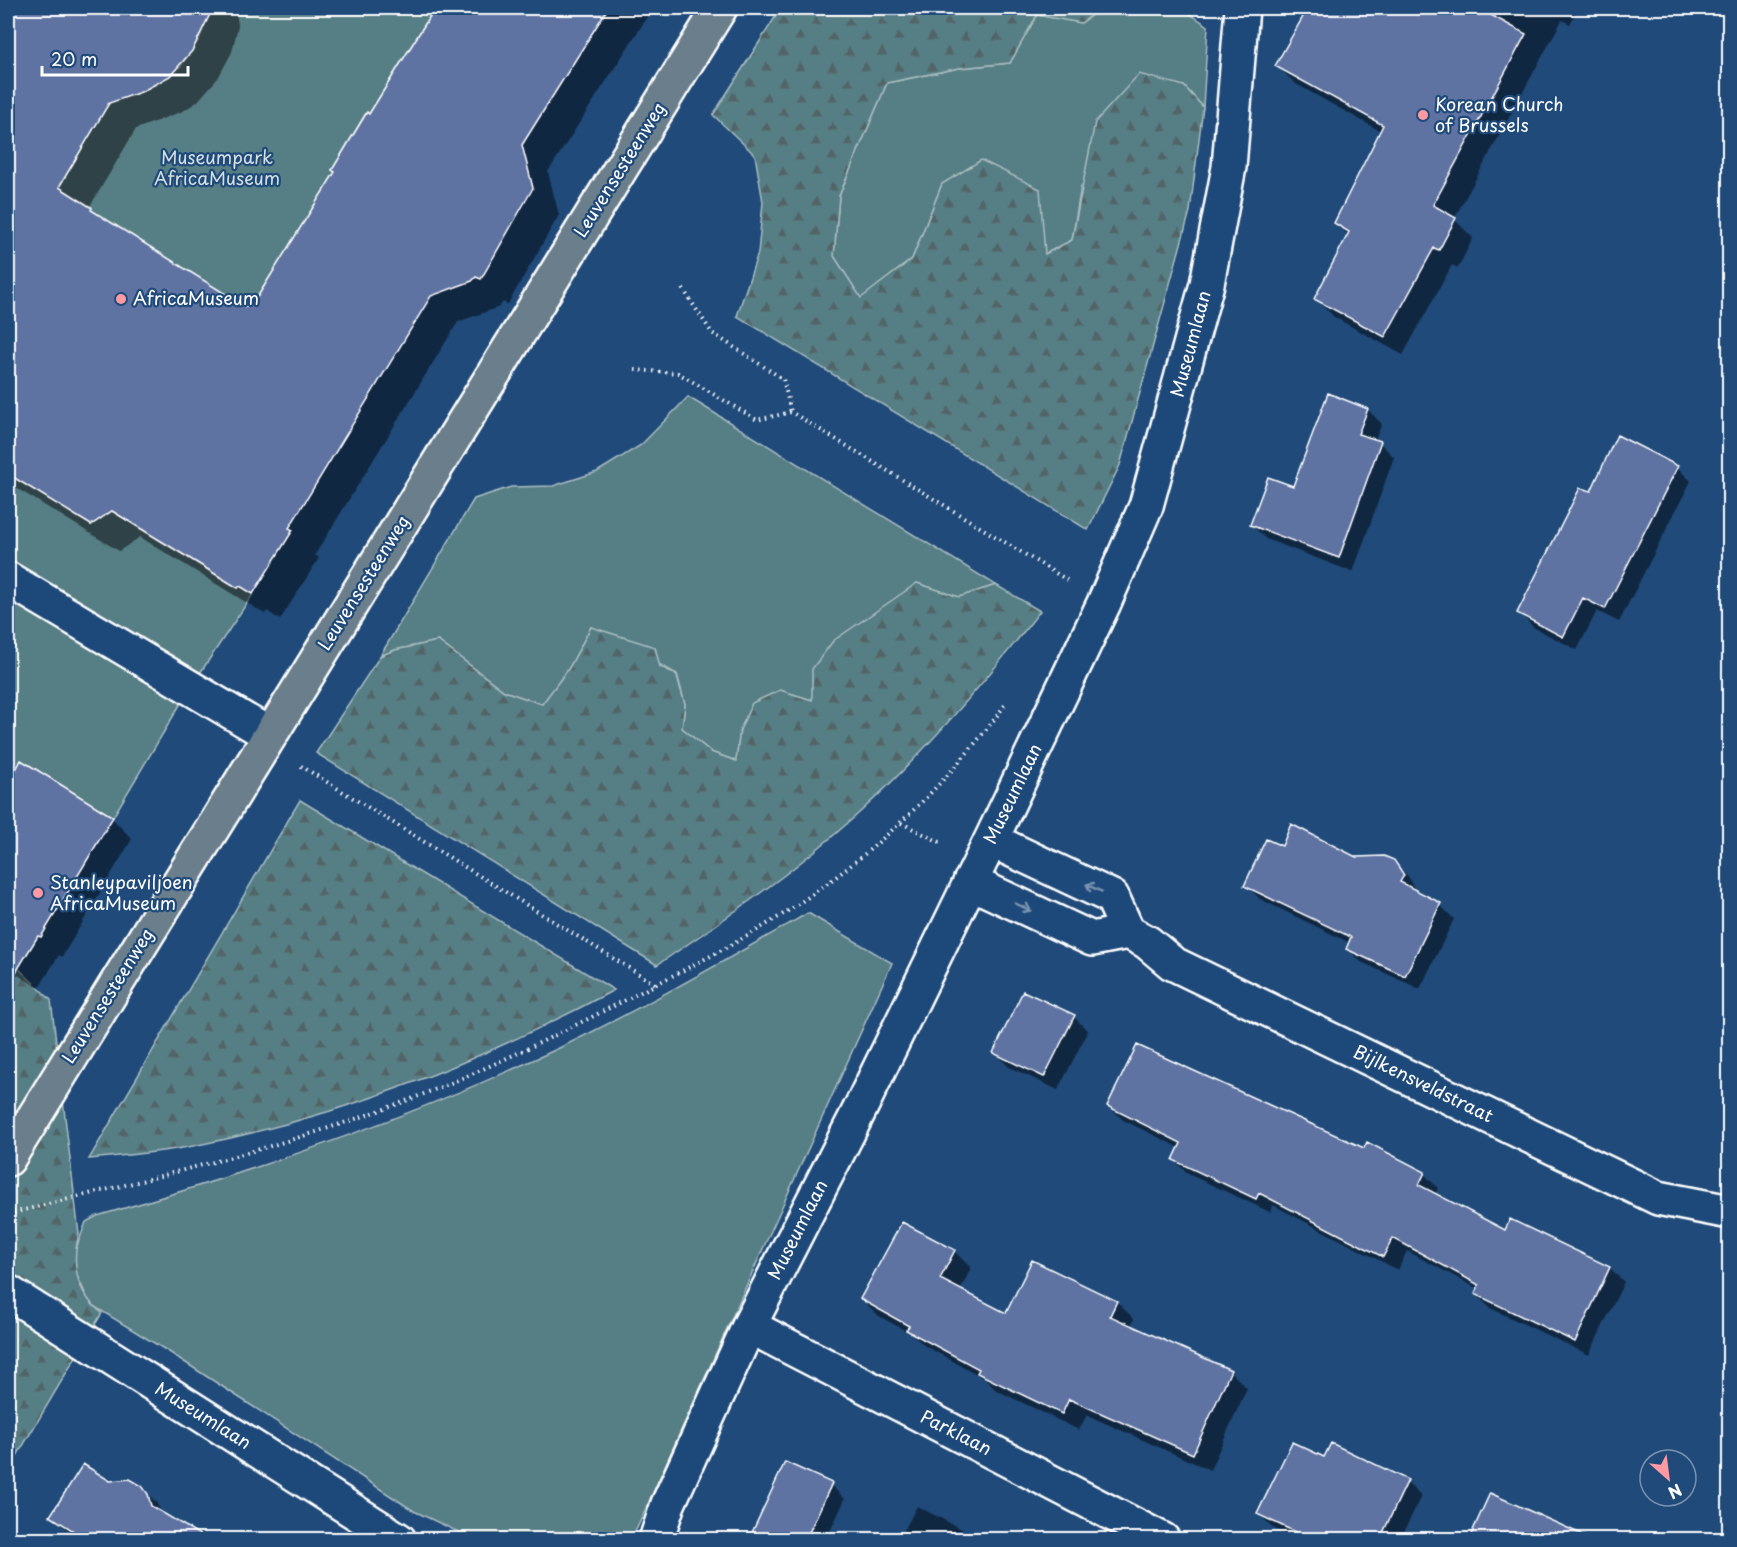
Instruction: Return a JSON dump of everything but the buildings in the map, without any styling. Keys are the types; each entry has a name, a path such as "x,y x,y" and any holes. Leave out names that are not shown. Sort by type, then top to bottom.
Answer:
{"main road":[{"name":"Leuvensesteenweg","path":"8,1159 720,8"}],"street":[{"name":"Museumlaan","path":"656,1539 668,1504 748,1326 861,1106 991,840 1104,603 1146,506 1207,284 1229,167 1242,8"},
{"path":"8,579 268,739"},
{"path":"970,882 1092,939 1128,932 1112,897 991,840"},
{"name":"Bijlkensveldstraat","path":"1128,932 1147,942 1172,963 1658,1198 1730,1212"},
{"name":"Museumlaan","path":"8,1292 399,1539"},
{"name":"Parklaan","path":"748,1326 1163,1539"}],"path":[{"path":"683,289 712,333 783,379 790,412"},
{"path":"635,370 678,373 757,420 790,412 1104,603"},
{"path":"8,1214 301,1137 370,1114 497,1062 656,984 749,935 803,902 842,872 901,823 952,772 1011,698"},
{"path":"268,739 656,984"}],"green space":[{"name":"Museumpark AfricaMuseum","path":"211,8 435,8 369,114 366,113 332,170 335,172 253,304 246,307 91,210 92,207 59,187 106,108 113,100 156,85 181,66 200,38"},
{"path":"781,8 1101,8 1081,23 1037,15 1010,63 959,68 887,83 839,196 834,256 861,298 912,259 942,184 981,160 1040,189 1045,254 1072,240 1095,122 1139,74 1184,86 1203,107 1190,211 1120,465 1088,530 737,316 758,253 763,202 755,155 713,115"},
{"path":"1101,8 1181,8 1208,26 1203,107 1184,86 1081,186 1072,240 1045,254 942,184 912,259 861,299 834,256 839,196 887,83 959,68 1010,63 1037,15 1081,23"},
{"path":"688,397 996,585 959,597 917,583 812,700 780,690 740,730 736,761 711,752 682,728 685,704 677,674 591,627 569,668 542,705 504,691 438,641 395,650 380,656 474,499 511,487 553,486 597,472 641,445"},
{"path":"8,474 87,522 94,523 101,519 102,505 237,588 240,586 253,594 190,688 113,817 21,761 8,785"},
{"path":"917,583 959,597 996,585 1040,611 953,717 883,791 834,835 785,874 735,912 657,965 316,753 380,656 395,650 438,641 504,691 542,704 569,668 591,627 655,647 660,667 676,674 685,704 682,728 711,752 736,761 740,730 752,703 780,690 812,700 812,669 833,641"},
{"path":"300,800 614,990 512,1041 409,1084 357,1102 249,1134 193,1146 89,1159"},
{"path":"808,913 892,963 637,1528 629,1539 473,1539 414,1511 169,1352 90,1304 76,1273 74,1254 86,1222 97,1216 272,1162 445,1098 557,1049 621,1017"},
{"path":"18,968 51,1000 79,1234 76,1267 86,1296 102,1313 8,1471 8,972"}],"place":[{"name":"Korean Church of Brussels","path":"1423,115"},
{"name":"AfricaMuseum","path":"121,299"},
{"name":"Stanleypaviljoen AfricaMuseum","path":"38,893"}]}
